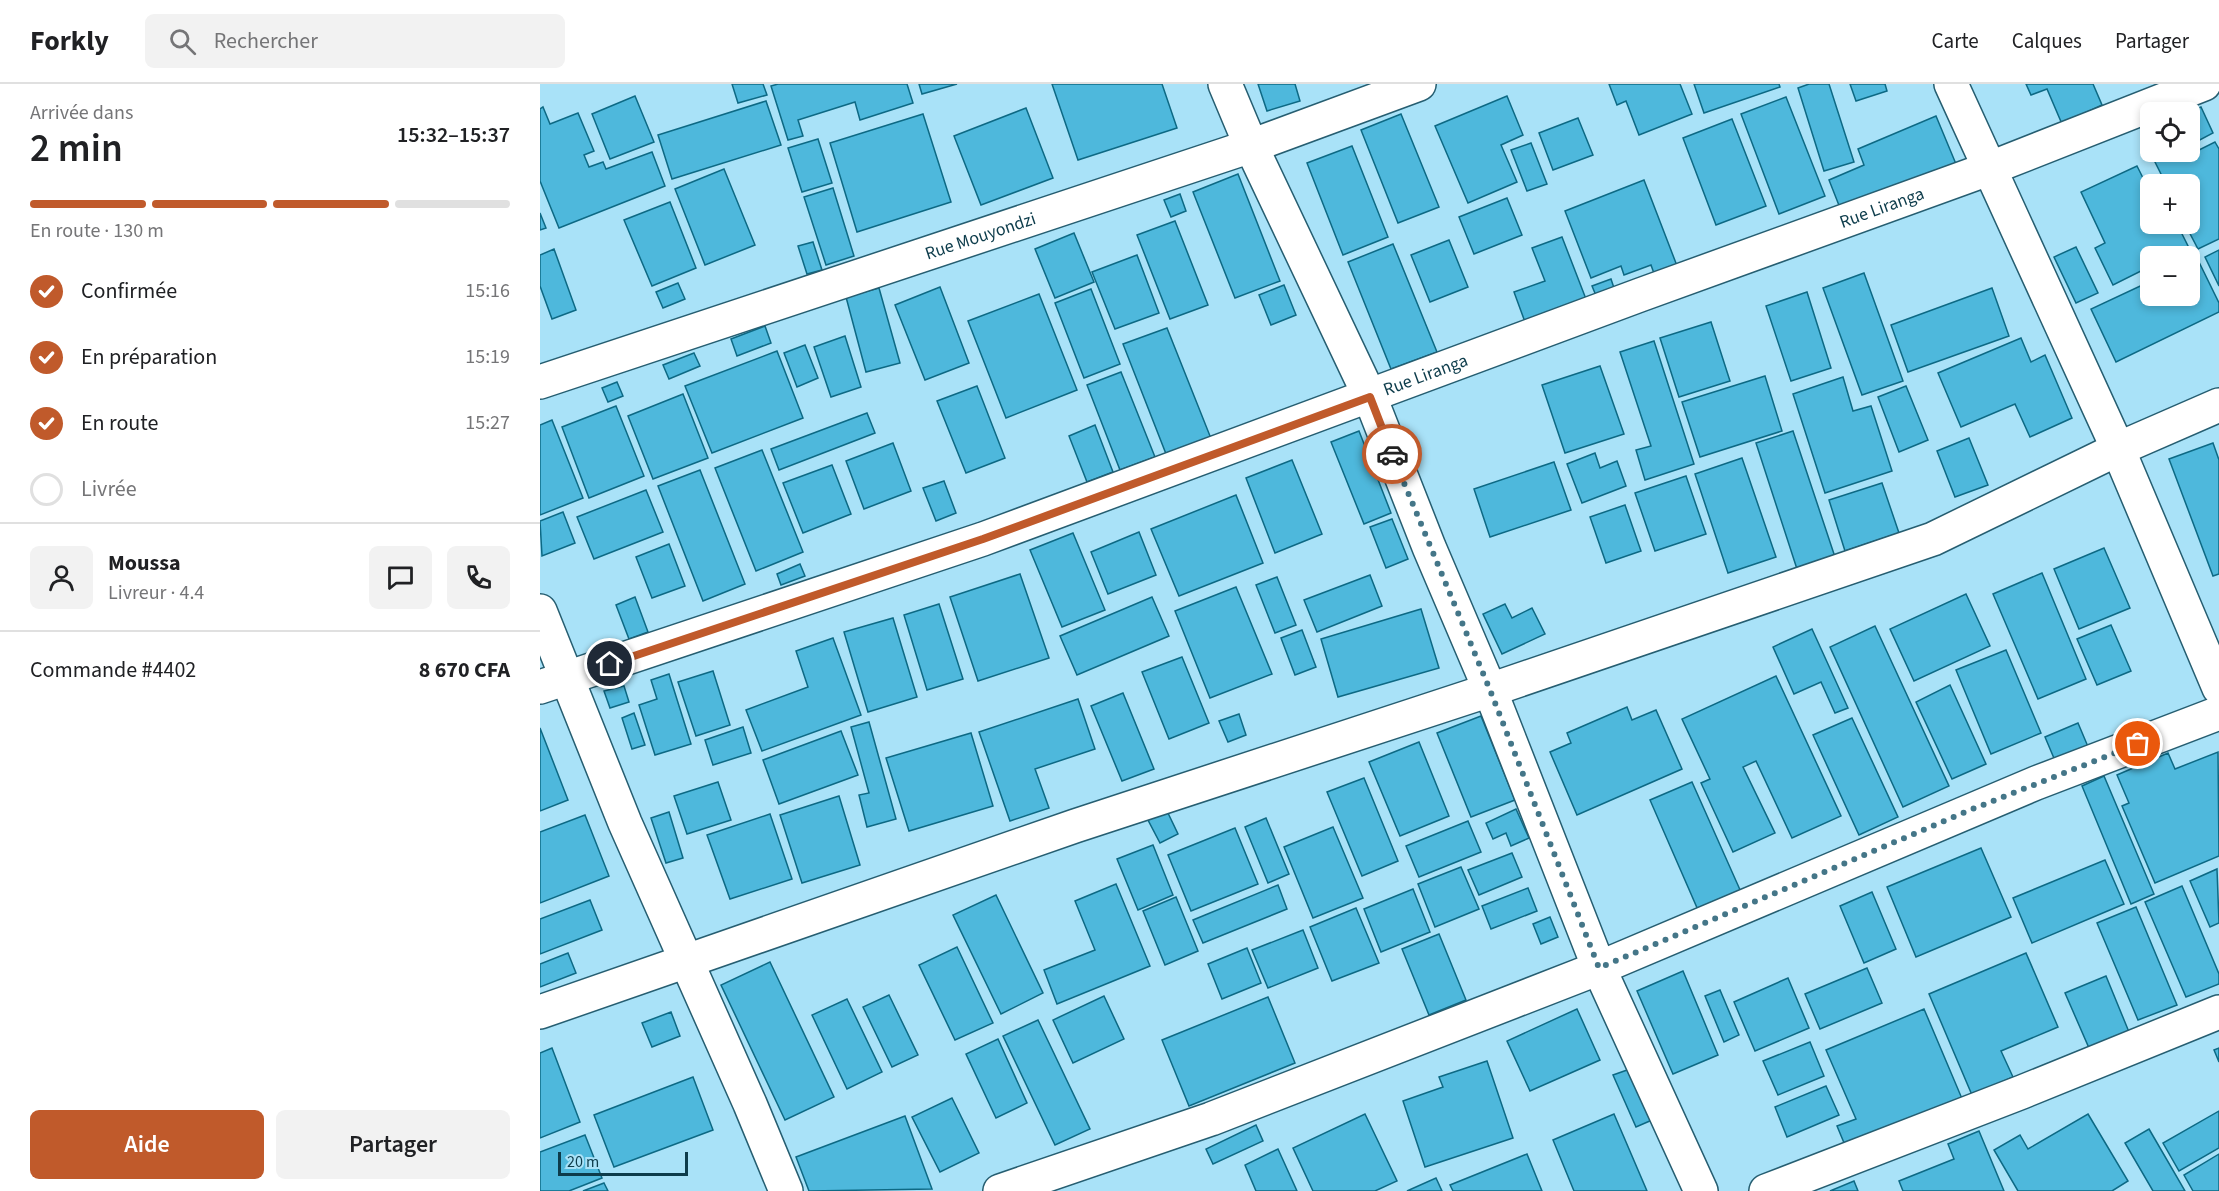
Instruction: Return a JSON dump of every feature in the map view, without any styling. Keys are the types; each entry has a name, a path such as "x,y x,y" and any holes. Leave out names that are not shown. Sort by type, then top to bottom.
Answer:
{"street":[{"path":"1225,84 1251,146 1370,397 1429,547 1490,690 1599,968 1701,1191"},
{"name":"Rue Mouyondzi","path":"540,382 1251,146 1419,84"},
{"path":"1951,84 2118,449 2219,688"},
{"name":"Rue Liranga","path":"553,683 983,539 1640,295 1988,169 2204,84"},
{"path":"540,1012 1075,826 1490,690 1933,539 2118,449 2219,405"},
{"path":"540,611 553,683 685,960 750,1104 786,1191"},
{"path":"1000,1191 1211,1119 1599,968 2036,783 2219,713"},
{"path":"1766,1191 2022,1092 2219,1012"}],"building":[{"path":"732,84 763,84 767,95 738,103"},
{"path":"778,84 907,84 913,103 860,120 855,102 798,120 803,136 788,140 771,86"},
{"path":"919,84 957,84 922,94"},
{"path":"1052,84 1162,84 1177,128 1078,160"},
{"path":"1258,84 1295,84 1300,101 1267,111"},
{"path":"1609,84 1680,84 1692,114 1639,135 1626,101 1617,105"},
{"path":"1694,84 1779,84 1780,87 1704,113"},
{"path":"1809,84 1829,84 1854,162 1824,171 1798,88"},
{"path":"1850,84 1885,84 1887,91 1856,101"},
{"path":"2026,84 2093,84 2102,105 2062,124 2047,89 2031,95"},
{"path":"635,96 654,142 610,159 592,114"},
{"path":"1507,96 1523,135 1501,145 1517,182 1468,203 1435,126"},
{"path":"1786,97 1825,196 1779,214 1741,114"},
{"path":"766,101 781,145 672,179 658,135"},
{"path":"543,107 550,124 578,113 594,151 584,155 589,167 603,162 606,169 652,152 665,186 559,228 540,181 540,109"},
{"path":"2200,107 2213,133 2200,140"},
{"path":"1026,108 1053,178 981,205 954,136"},
{"path":"923,114 951,202 857,232 830,143"},
{"path":"1401,114 1439,207 1398,223 1361,130"},
{"path":"1936,116 1956,164 1842,213 1829,180 1864,165 1858,149"},
{"path":"1578,118 1593,155 1553,170 1539,133"},
{"path":"1732,119 1766,206 1716,225 1683,138"},
{"path":"818,139 832,183 802,192 788,148"},
{"path":"2215,142 2219,149 2219,239 2200,248 2190,234 2200,234 2200,174 2161,174 2155,162 2200,162 2200,150"},
{"path":"1531,143 1547,184 1527,191 1511,150"},
{"path":"1352,146 1388,237 1343,255 1307,163"},
{"path":"2137,166 2141,174 2140,234 2182,234 2188,246 2140,246 2140,272 2113,285 2095,248 2105,243 2081,192"},
{"path":"724,169 755,245 705,265 675,189"},
{"path":"1238,174 1280,281 1235,298 1193,192"},
{"path":"1644,180 1679,271 1656,279 1651,265 1624,275 1621,266 1591,278 1565,211"},
{"path":"833,188 854,256 826,265 804,197"},
{"path":"1180,194 1186,211 1171,217 1164,200"},
{"path":"1507,198 1522,235 1474,254 1459,217"},
{"path":"670,202 696,268 652,286 624,220"},
{"path":"540,213 546,228 540,230"},
{"path":"1175,221 1208,305 1170,319 1137,235"},
{"path":"1074,233 1094,282 1055,298 1035,249"},
{"path":"1562,237 1586,299 1525,322 1514,292 1545,281 1532,248"},
{"path":"1449,240 1468,287 1430,302 1411,255"},
{"path":"813,242 822,270 807,274 798,246"},
{"path":"1393,244 1437,352 1391,369 1348,262"},
{"path":"2076,247 2098,293 2076,303 2054,257"},
{"path":"554,249 576,310 552,319 540,286 540,255"},
{"path":"2219,250 2219,286 2205,257"},
{"path":"1137,255 1159,313 1115,329 1092,272"},
{"path":"2200,264 2219,303 2219,312 2116,362 2091,309 2140,286 2140,306 2200,306"},
{"path":"1864,273 1903,381 1862,395 1823,288"},
{"path":"1611,279 1615,291 1597,298 1592,286"},
{"path":"678,283 685,299 663,308 656,292"},
{"path":"1284,285 1296,315 1271,325 1259,295"},
{"path":"940,287 969,363 925,380 895,305"},
{"path":"879,288 900,363 866,372 846,297"},
{"path":"1992,288 2009,336 1908,372 1891,325"},
{"path":"1091,289 1120,364 1084,378 1055,303"},
{"path":"1807,292 1831,368 1791,381 1766,306"},
{"path":"1039,294 1077,390 1006,418 968,321"},
{"path":"1711,322 1730,381 1679,397 1660,338"},
{"path":"765,326 771,343 737,356 731,339"},
{"path":"1167,328 1212,441 1168,459 1123,344"},
{"path":"845,336 861,387 831,397 814,347"},
{"path":"2021,338 2031,362 2045,355 2072,418 2030,437 2015,404 1961,427 1938,373"},
{"path":"1654,341 1694,464 1645,480 1636,450 1651,446 1620,352"},
{"path":"805,345 818,378 797,387 784,353"},
{"path":"777,351 803,418 712,453 685,386"},
{"path":"694,353 700,366 669,379 663,365"},
{"path":"1600,366 1624,434 1565,453 1542,385"},
{"path":"1121,372 1155,457 1120,470 1087,385"},
{"path":"1765,376 1782,431 1700,457 1682,402"},
{"path":"1843,377 1853,411 1871,406 1892,471 1825,493 1793,394"},
{"path":"617,382 623,396 608,402 602,388"},
{"path":"977,386 1005,458 966,473 937,401"},
{"path":"1906,386 1928,440 1899,452 1878,397"},
{"path":"683,394 708,458 653,479 628,416"},
{"path":"616,406 644,476 589,498 562,427"},
{"path":"867,413 875,433 779,470 771,449"},
{"path":"552,420 583,498 540,515 540,425"},
{"path":"1095,425 1113,472 1087,482 1069,436"},
{"path":"1359,431 1391,513 1364,524 1331,442"},
{"path":"1793,431 1835,557 1797,569 1756,443"},
{"path":"1969,438 1988,485 1955,497 1937,451"},
{"path":"893,443 911,491 864,509 846,461"},
{"path":"2213,443 2219,460 2219,574 2213,576 2169,459"},
{"path":"762,450 803,552 756,571 715,468"},
{"path":"1595,453 1600,468 1617,461 1626,486 1582,503 1567,464"},
{"path":"1742,458 1776,557 1728,573 1695,474"},
{"path":"1292,460 1322,534 1275,553 1246,478"},
{"path":"1554,462 1571,510 1490,537 1474,489"},
{"path":"832,465 851,514 803,533 783,483"},
{"path":"700,470 745,584 703,601 658,486"},
{"path":"1686,476 1706,534 1655,551 1635,493"},
{"path":"944,481 956,513 936,521 923,488"},
{"path":"1882,483 1899,533 1845,551 1829,500"},
{"path":"646,490 663,532 594,559 577,517"},
{"path":"1236,495 1263,563 1179,596 1151,529"},
{"path":"1625,505 1641,551 1606,563 1590,517"},
{"path":"563,512 575,543 542,556 540,521"},
{"path":"1392,519 1408,559 1386,568 1370,527"},
{"path":"1139,532 1156,575 1108,594 1091,552"},
{"path":"1073,533 1105,610 1062,627 1030,550"},
{"path":"669,544 685,586 652,598 636,557"},
{"path":"2104,548 2130,608 2079,629 2054,569"},
{"path":"800,564 805,576 781,585 777,574"},
{"path":"2042,573 2086,679 2038,699 1993,594"},
{"path":"1020,574 1049,658 978,681 950,597"},
{"path":"1370,575 1382,606 1317,632 1304,600"},
{"path":"1277,577 1296,625 1275,633 1256,585"},
{"path":"1236,587 1272,674 1210,698 1175,611"},
{"path":"1966,594 1990,646 1914,681 1890,629"},
{"path":"635,597 648,632 629,639 616,605"},
{"path":"1152,597 1169,636 1077,675 1060,636"},
{"path":"939,604 963,679 927,690 904,615"},
{"path":"1505,604 1512,618 1532,608 1545,634 1502,654 1483,614"},
{"path":"1421,609 1439,668 1338,697 1321,639"},
{"path":"893,618 917,697 868,712 844,632"},
{"path":"2111,625 2131,671 2097,685 2077,639"},
{"path":"1875,626 1949,786 1903,807 1830,647"},
{"path":"1812,629 1848,708 1835,713 1821,682 1794,694 1773,647"},
{"path":"1302,630 1316,667 1295,675 1281,638"},
{"path":"833,638 861,715 762,751 746,710 808,687 796,651"},
{"path":"2006,650 2041,733 1991,754 1956,670"},
{"path":"1182,657 1209,723 1169,739 1142,672"},
{"path":"713,671 730,725 696,736 678,682"},
{"path":"669,674 691,744 655,755 639,705 657,699 651,680"},
{"path":"1776,676 1841,816 1792,838 1756,761 1743,767 1775,833 1733,852 1701,783 1710,779 1682,719"},
{"path":"1950,685 1986,764 1952,779 1916,702"},
{"path":"624,686 629,702 610,708 604,691"},
{"path":"1123,693 1154,769 1122,781 1091,706"},
{"path":"1078,699 1095,749 1035,769 1049,808 1010,821 979,732"},
{"path":"1627,707 1632,720 1656,710 1682,769 1577,815 1550,752 1571,743 1567,733"},
{"path":"634,713 645,745 632,749 622,718"},
{"path":"1239,714 1246,735 1228,742 1219,721"},
{"path":"1481,716 1515,800 1471,817 1437,733"},
{"path":"1852,718 1898,817 1859,835 1813,735"},
{"path":"869,722 896,819 867,827 859,795 869,793 851,727"},
{"path":"2078,723 2089,749 2056,763 2045,737"},
{"path":"743,727 751,753 713,765 705,740"},
{"path":"540,728 568,800 540,811"},
{"path":"841,731 858,775 779,804 763,760"},
{"path":"971,733 993,806 909,831 886,758"},
{"path":"1419,742 1449,816 1400,836 1369,762"},
{"path":"2218,752 2219,856 2155,883 2122,806 2129,803 2117,775 2168,753 2175,769"},
{"path":"2104,776 2154,894 2131,904 2082,786"},
{"path":"1364,778 1398,861 1362,876 1327,792"},
{"path":"718,782 731,820 687,834 674,796"},
{"path":"1692,782 1741,892 1698,910 1650,800"},
{"path":"839,796 860,865 802,883 780,815"},
{"path":"1516,809 1529,838 1511,846 1506,833 1493,839 1486,823"},
{"path":"1167,811 1178,834 1160,843 1148,820"},
{"path":"669,812 683,858 666,863 651,818"},
{"path":"770,814 792,879 730,899 707,835"},
{"path":"585,815 609,876 540,903 540,832"},
{"path":"1266,818 1289,874 1268,883 1245,827"},
{"path":"1468,821 1481,852 1419,877 1406,846"},
{"path":"1333,827 1363,898 1313,918 1284,847"},
{"path":"1235,828 1258,884 1191,911 1168,855"},
{"path":"1153,845 1173,895 1138,910 1117,859"},
{"path":"1981,848 2011,917 1916,957 1887,887"},
{"path":"1512,853 1522,877 1479,895 1468,870"},
{"path":"2105,860 2124,904 2032,943 2013,898"},
{"path":"1461,867 1479,909 1435,927 1418,884"},
{"path":"2217,869 2219,923 2210,927 2190,881"},
{"path":"1116,884 1150,966 1057,1004 1044,970 1095,950 1075,901"},
{"path":"1278,885 1287,909 1203,943 1193,920"},
{"path":"2182,886 2219,974 2219,984 2186,997 2145,902"},
{"path":"1528,888 1537,911 1491,929 1482,906"},
{"path":"1413,889 1430,932 1381,952 1364,909"},
{"path":"1872,892 1896,949 1864,963 1840,906"},
{"path":"996,895 1043,993 1001,1014 953,915"},
{"path":"1176,897 1198,951 1165,965 1143,911"},
{"path":"590,900 602,930 540,954 540,919"},
{"path":"2136,907 2177,1005 2138,1020 2097,923"},
{"path":"1356,908 1379,963 1332,981 1310,927"},
{"path":"1550,917 1558,937 1541,944 1533,924"},
{"path":"1303,930 1318,968 1268,988 1252,950"},
{"path":"1439,934 1466,1000 1429,1015 1402,949"},
{"path":"957,947 993,1023 955,1040 919,965"},
{"path":"1247,948 1261,983 1222,999 1208,964"},
{"path":"568,953 576,973 540,987 540,964"},
{"path":"2026,953 2058,1027 2001,1051 2013,1077 1972,1095 1929,994"},
{"path":"770,962 834,1097 785,1120 721,985"},
{"path":"1867,968 1882,1003 1820,1029 1805,994"},
{"path":"1683,971 1718,1055 1673,1074 1637,991"},
{"path":"2106,976 2129,1032 2089,1048 2065,993"},
{"path":"1788,978 1809,1028 1755,1051 1734,1002"},
{"path":"1720,990 1739,1035 1724,1042 1705,996"},
{"path":"889,995 918,1055 892,1067 863,1007"},
{"path":"1104,996 1124,1039 1073,1063 1053,1020"},
{"path":"1268,997 1295,1063 1189,1106 1162,1040"},
{"path":"847,999 882,1072 847,1089 812,1015"},
{"path":"1577,1009 1600,1060 1530,1091 1507,1041"},
{"path":"1924,1009 1963,1101 1847,1150 1837,1126 1856,1119 1826,1050"},
{"path":"671,1012 680,1036 652,1047 642,1023"},
{"path":"1038,1020 1090,1129 1055,1145 1003,1036"},
{"path":"998,1039 1027,1103 996,1118 966,1054"},
{"path":"1810,1042 1824,1076 1778,1095 1763,1061"},
{"path":"552,1048 580,1122 540,1138 540,1053"},
{"path":"2219,1048 2219,1062 2214,1050"},
{"path":"1487,1061 1513,1138 1425,1167 1403,1101 1443,1087 1439,1077"},
{"path":"1630,1069 1652,1120 1636,1127 1613,1075"},
{"path":"693,1077 713,1130 614,1167 594,1115"},
{"path":"1826,1086 1839,1115 1787,1137 1775,1107"},
{"path":"952,1098 979,1153 940,1172 912,1117"},
{"path":"2219,1111 2219,1148 2179,1171 2163,1143"},
{"path":"1365,1114 1397,1181 1375,1191 1313,1191 1293,1148"},
{"path":"1614,1114 1647,1191 1574,1191 1553,1140"},
{"path":"2088,1114 2128,1181 2112,1191 2018,1191 1994,1150 2020,1135 2028,1149"},
{"path":"905,1116 932,1189 809,1191 796,1157"},
{"path":"1256,1125 1263,1141 1213,1164 1206,1149"},
{"path":"2149,1129 2185,1191 2153,1191 2125,1143"},
{"path":"1979,1131 2004,1191 1903,1191 1899,1181 1954,1159 1948,1144"},
{"path":"585,1135 602,1178 569,1191 540,1191 540,1152"},
{"path":"1278,1149 1297,1191 1256,1191 1245,1165"},
{"path":"1527,1154 1542,1191 1453,1191 1450,1185"},
{"path":"2219,1154 2219,1191 2193,1191 2184,1175"},
{"path":"1436,1178 1442,1191 1407,1191"},
{"path":"1854,1181 1858,1191 1830,1191"},
{"path":"604,1183 608,1191 583,1191"}],"way so far":[{"path":"1392,454 1490,690 1599,968 1970,810 2138,744"}],"route":[{"path":"610,664 983,539 1370,397 1392,454"}]}
